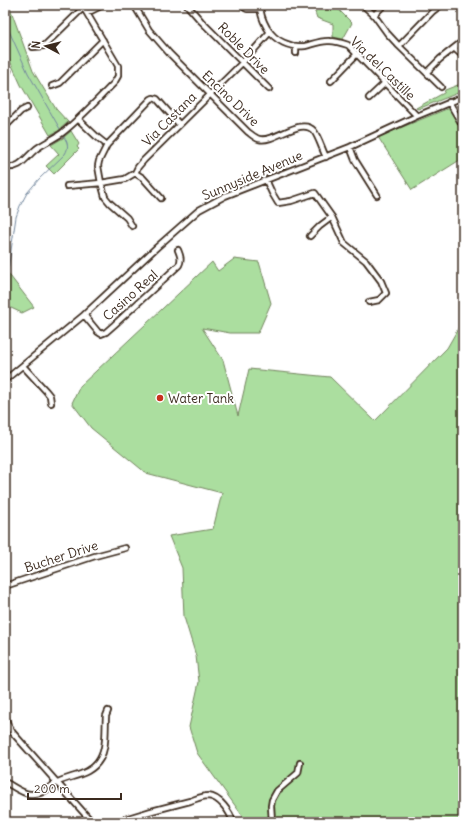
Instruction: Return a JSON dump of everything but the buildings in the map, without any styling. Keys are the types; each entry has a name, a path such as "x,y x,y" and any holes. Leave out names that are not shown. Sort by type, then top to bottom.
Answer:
{"street":[{"path":"87,14 103,5"},
{"name":"Encino Drive","path":"134,5 149,30 169,53 248,132 259,139 268,139 280,135 292,128 305,127 313,130 326,156"},
{"name":"Roble Drive","path":"187,5 269,89"},
{"path":"244,5 247,9 260,7"},
{"path":"363,5 374,15 399,46 441,87"},
{"path":"374,15 384,5"},
{"path":"399,46 441,5"},
{"path":"5,167 16,166 23,162 34,150 60,134 78,119 114,83 118,76 118,66 82,6 44,46 33,47"},
{"name":"Via del Castille","path":"260,7 262,20 270,32 279,40 290,45 305,46 328,40 339,42 348,46 417,116"},
{"name":"Via Castana","path":"136,173 138,167 144,160 270,32"},
{"path":"52,86 60,83 103,40"},
{"path":"427,72 440,59 463,41"},
{"path":"296,46 296,53"},
{"path":"454,48 463,56"},
{"path":"331,81 357,54"},
{"path":"369,98 385,84"},
{"name":"Sunnyside Avenue","path":"5,380 84,315 199,210 225,196 350,147 417,116 463,97"},
{"path":"132,226 127,218 105,197 98,166 99,161 107,145 150,99 157,99 179,124"},
{"path":"449,102 463,126"},
{"path":"5,127 21,111 27,108"},
{"path":"78,119 107,145"},
{"path":"350,147 355,160 377,195"},
{"path":"67,186 101,183 125,178 136,173 143,178 160,198"},
{"path":"266,180 278,203 291,201 315,192 332,217 344,243 366,261 381,281 386,293 379,300 369,302"},
{"path":"310,236 332,217"},
{"name":"Casino Real","path":"84,315 98,332 101,334 106,332 179,265 180,256 178,250"},
{"path":"23,366 50,396 51,403"},
{"name":"Bucher Drive","path":"5,586 95,556 125,548"},
{"path":"5,782 25,793 32,794 45,792 57,783 87,772 96,765 103,752 106,716 108,711"},
{"path":"5,716 6,726 92,822"},
{"path":"272,822 272,800 277,791 298,773 300,763"},
{"path":"115,822 171,805 209,796 215,798 226,808 233,822"}],"green space":[{"path":"5,5 9,5 33,71 56,109 68,122 58,131 50,135 21,85 5,50"},
{"path":"320,5 334,5 352,23 343,39 333,37 333,24 317,18 314,9"},
{"path":"463,83 463,91 418,109 416,108 444,93 445,90"},
{"path":"449,108 463,131 463,158 412,190 378,137"},
{"path":"71,131 79,144 77,147 79,149 54,174 46,166 59,154 51,145"},
{"path":"234,259 259,262 271,303 258,333 230,333 202,328 223,360 238,416 249,369 330,377 375,421 447,348 463,320 463,822 247,822 197,753 189,727 199,682 196,656 184,617 182,568 169,536 213,529 222,493 146,473 91,428 72,403 80,386 212,262 218,271"},
{"path":"5,270 34,307 22,313 5,307"}],"waterway":[{"path":"5,22 28,73 60,129"},
{"path":"5,279 7,277 16,217 20,206 27,193 39,179 65,154 68,145 64,137"}],"place":[{"name":"Water Tank","path":"160,398"}]}
